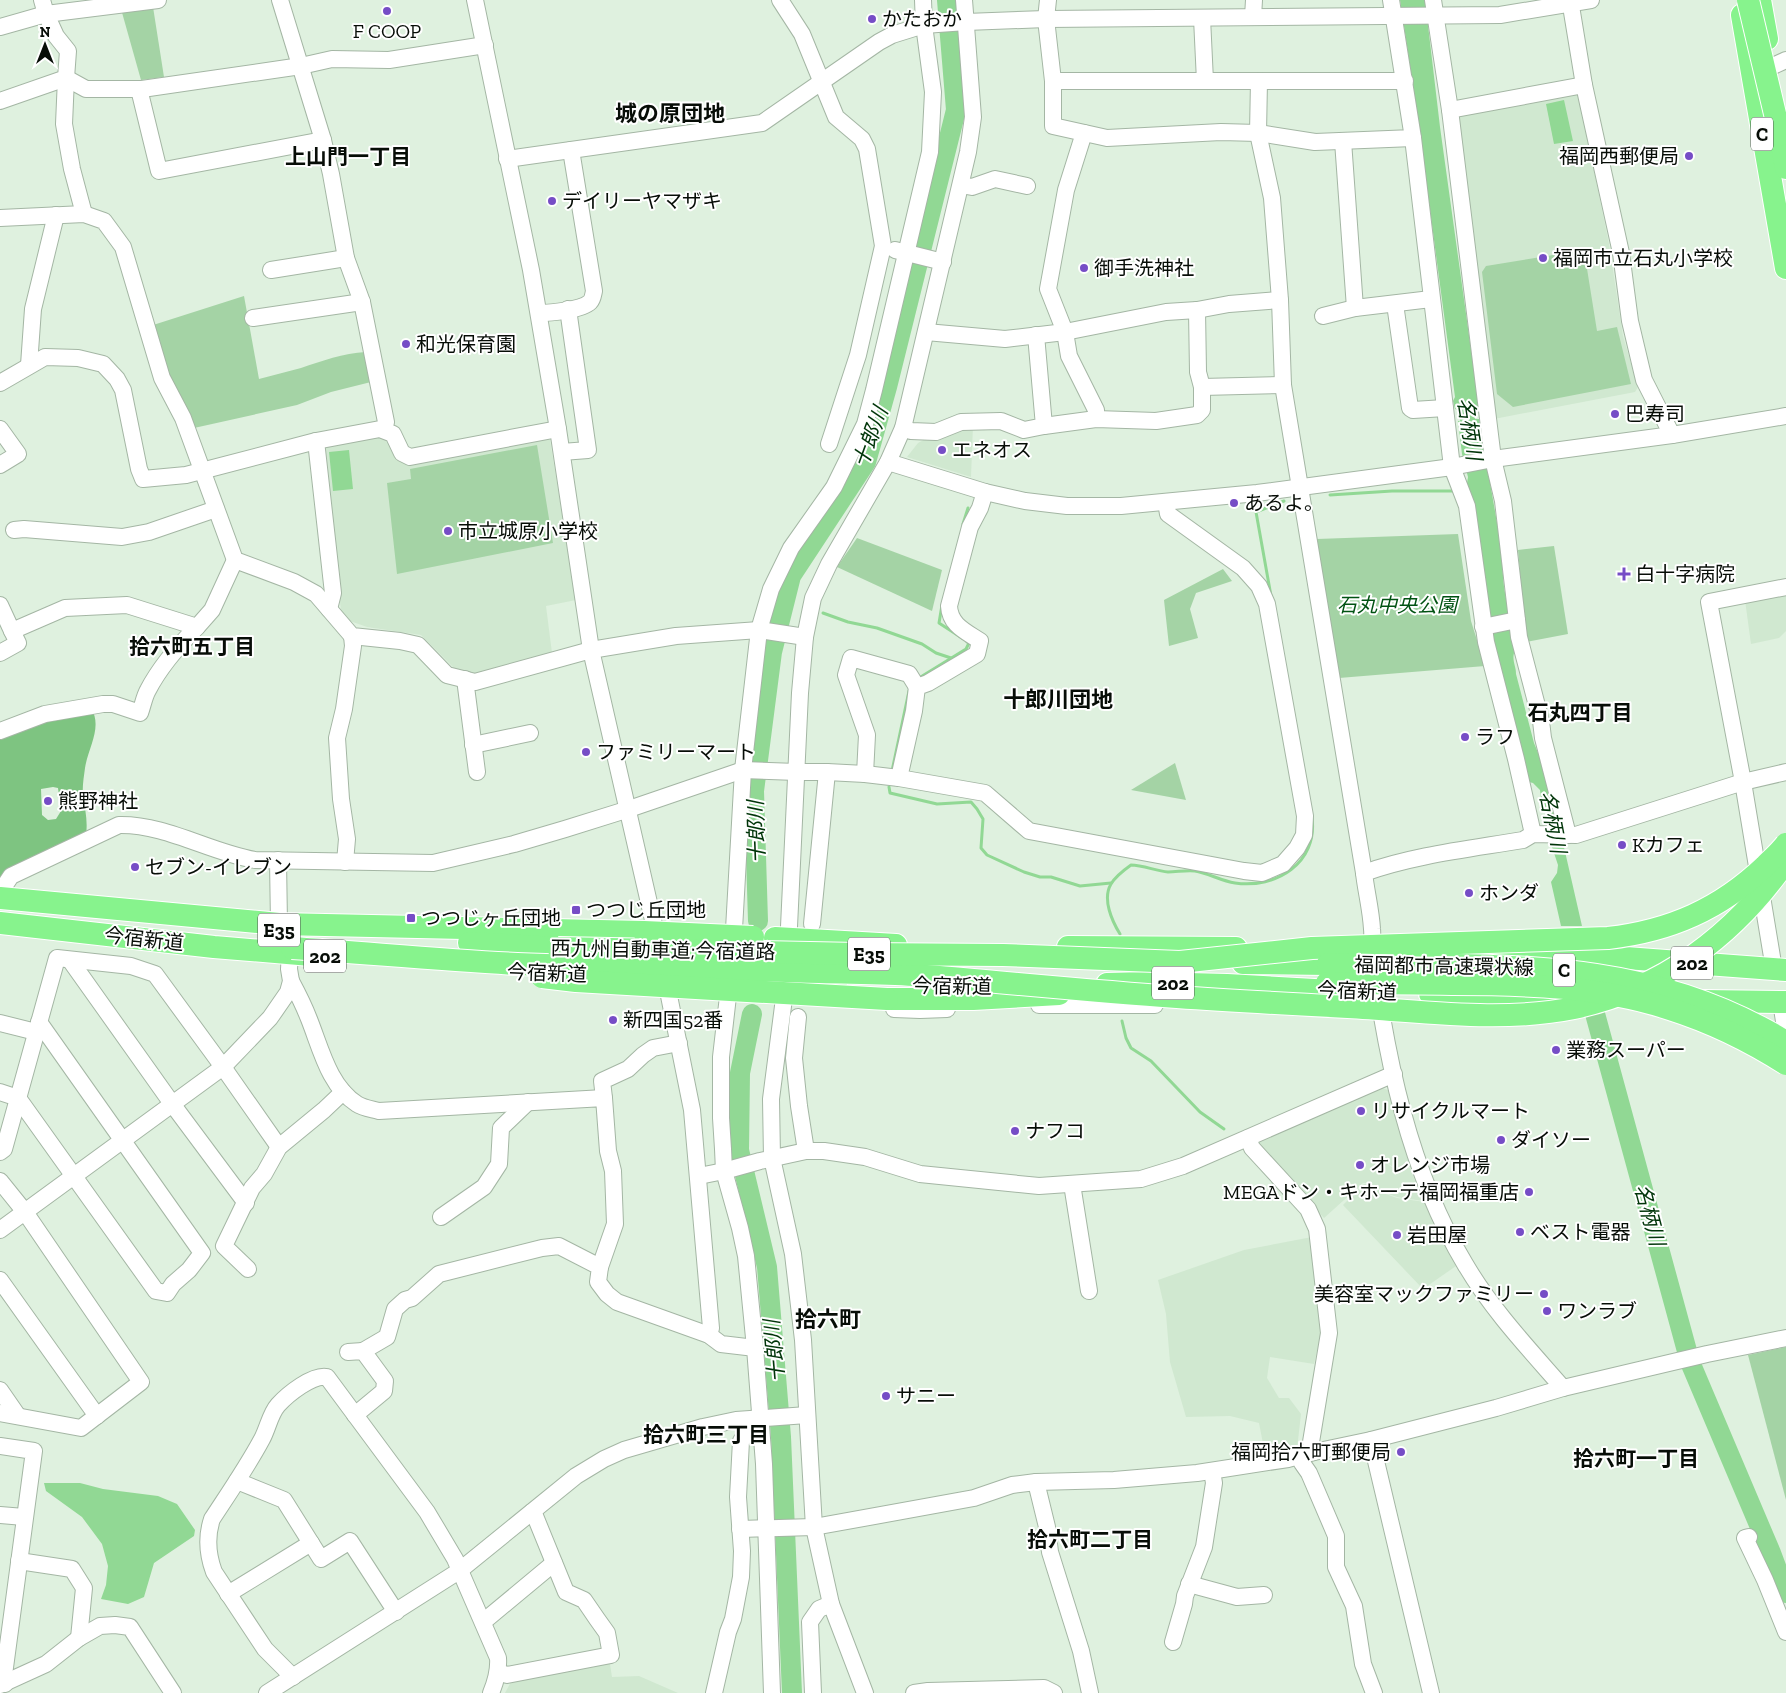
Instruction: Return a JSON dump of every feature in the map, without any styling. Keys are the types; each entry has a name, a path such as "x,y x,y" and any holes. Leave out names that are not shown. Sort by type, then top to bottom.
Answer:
{"highway":[{"name":"C","path":"1740,0 1786,268"},
{"name":"C","path":"1746,0 1752,57 1786,250"},
{"path":"1746,0 1786,168"},
{"path":"1760,0 1779,102 1776,154 1786,210"},
{"path":"1180,962 1312,948 1608,938 1644,933 1685,920 1712,907 1748,882 1786,844"},
{"path":"909,975 1179,997 1434,1013 1501,1014 1573,1008 1627,992 1662,976 1708,947 1735,923 1760,896 1786,862"},
{"name":"今宿新道","path":"1,908 279,924 644,932 914,946 1372,949 1599,956 1780,970"},
{"name":"西九州自動車道;今宿道路","path":"1,908 456,943 558,948 1003,955 1180,962 1328,973"},
{"name":"西九州自動車道;今宿道路","path":"1,908 52,926 291,950 517,964 1181,982 1328,973"},
{"path":"291,950 576,981 887,999 973,999 1227,985"},
{"name":"今宿新道","path":"291,950 466,971 781,982 982,987 1148,983 1570,1000 1783,1002"},
{"name":"福岡都市高速環状線","path":"1328,973 1496,966 1599,974 1641,982 1677,992 1746,1019 1786,1042"},
{"path":"1328,973 1545,986 1595,992 1670,1009 1708,1023 1735,1035 1786,1064"}],"street":[{"path":"0,27 44,7 158,0"},
{"path":"280,0 323,140 346,258 362,302 386,422 384,429"},
{"path":"475,0 539,314 562,452 591,650 652,909 692,1110 711,1328 710,1335"},
{"path":"780,0 802,34 836,117 862,139 867,149 883,246 858,355 829,444"},
{"path":"772,1693 766,1529 756,1418 755,1348 746,1256 724,1171 720,1118 720,1057 727,1013 736,921 745,770 759,630 771,589 792,548 834,488 865,424 930,152 933,92 924,25 923,0"},
{"path":"865,1693 831,1604 814,1527 803,1340 792,1254 766,1160 781,982 782,938 797,772 804,637 814,598 829,564 888,462 903,428 961,185 973,117 964,0"},
{"path":"1048,0 1046,19 1053,81 1053,126 1107,138 1221,132 1258,133 1315,142 1413,138"},
{"path":"1253,17 1254,0"},
{"path":"507,159 762,123 879,42 892,35 924,25 1046,19 1253,17 1392,8 1434,8 1500,15 1591,0"},
{"path":"1571,2 1584,85 1621,253 1630,321 1644,380 1672,435"},
{"path":"44,7 56,36 68,50 64,124 72,169 84,214"},
{"path":"1392,8 1413,138 1452,467 1467,506 1483,627 1533,834"},
{"path":"1434,8 1450,110 1493,459 1503,501 1519,637 1568,835"},
{"path":"1202,18 1206,81"},
{"path":"66,78 86,90 139,89 301,66 332,59 389,60 484,45"},
{"path":"0,101 66,78"},
{"path":"1053,81 1405,81"},
{"path":"1259,81 1258,133 1272,198 1280,300 1283,385 1364,873 1381,1012 1394,1074 1421,1174 1464,1264 1485,1295 1563,1388"},
{"path":"1450,110 1584,85"},
{"path":"139,89 159,171 323,140"},
{"path":"1084,133 1066,190 1048,289 1065,332 1069,356 1096,410 1096,419"},
{"path":"1343,141 1355,308"},
{"path":"539,314 588,304 592,299 594,291 571,150"},
{"path":"961,185 972,187 995,179 1027,186"},
{"path":"0,218 84,214 104,221 123,247 162,378 183,418 234,560 212,610 183,640 156,677 147,691 140,713 113,704 102,704 45,714 0,731"},
{"path":"29,366 33,309 56,215"},
{"path":"883,246 943,262"},
{"path":"271,270 346,258"},
{"path":"1323,316 1355,308 1431,299"},
{"path":"926,332 1005,339 1065,332 1166,312 1280,300"},
{"path":"253,318 362,302"},
{"path":"1395,304 1410,408 1412,410 1445,408"},
{"path":"562,452 588,450 568,309"},
{"path":"903,428 911,431 936,432 961,422 1001,421 1024,430 1096,419 1156,421 1196,414 1202,410 1202,387 1198,372 1197,310"},
{"path":"1036,335 1044,426"},
{"path":"0,383 45,357 78,358 103,364 117,379 123,390 139,469 143,479 186,475 316,441 384,429 393,434 402,453 410,457 558,429"},
{"path":"1202,387 1283,385"},
{"path":"888,462 985,492 1025,501 1096,507 1166,502 1300,487 1452,467 1493,459 1672,435 1786,416"},
{"path":"0,429 18,454 0,465"},
{"path":"316,441 333,593 329,609"},
{"path":"918,687 977,654 980,641 956,624 949,616 949,606 970,527 980,508 985,492"},
{"path":"1,908 5,885 11,876 119,825 150,827 234,856 255,860 432,862 514,844 629,809 745,770 864,774 985,793 1029,831 1262,873 1283,864 1298,848 1304,835 1305,816 1267,604 1259,586 1243,568 1168,514 1166,502"},
{"path":"14,530 24,529 122,538 149,532 216,509"},
{"path":"234,560 294,582 316,594 352,636 353,646 337,738 341,799 347,839 345,862"},
{"path":"1780,970 1709,602 1786,587"},
{"path":"0,605 18,642 0,653"},
{"path":"12,630 65,608 127,605 197,627"},
{"path":"1483,627 1517,620"},
{"path":"352,636 400,641 418,645 447,674 475,682 591,650 676,636 759,630 804,637"},
{"path":"864,774 867,735 846,676 851,658 909,674 918,687 899,778"},
{"path":"464,679 477,772"},
{"path":"473,745 530,733"},
{"path":"812,924 827,772"},
{"path":"1364,873 1382,866 1414,859 1523,840 1533,834 1576,835 1743,782 1786,772"},
{"path":"278,860 279,924"},
{"path":"291,950 289,969 291,981 306,1013 320,1053 343,1092 358,1105 379,1111 604,1098"},
{"path":"0,1152 4,1149 57,958 131,966 155,974 224,1067 279,1147"},
{"path":"70,960 173,1105 246,1203"},
{"path":"0,1230 224,1067 270,1018 288,992 291,981"},
{"path":"781,982 834,1004 920,1010 1051,1005 1180,1005 1234,996 1348,992"},
{"path":"1783,1002 1786,1034"},
{"path":"798,1017 794,1058 806,1151"},
{"path":"0,1023 38,1027 124,1140 202,1254 189,1270 172,1284 167,1293 156,1291 18,1098 0,1092"},
{"path":"679,1043 653,1048 628,1070 602,1081 608,1151 613,1171 615,1224 600,1267 598,1282 607,1294 617,1302 710,1335 721,1344 755,1348"},
{"path":"698,1176 806,1151 824,1151 865,1157 920,1174 1039,1186 1141,1178 1183,1166 1394,1074"},
{"path":"248,1269 224,1246 252,1188 264,1174 279,1147 343,1092"},
{"path":"440,1216 484,1187 499,1164 502,1128 528,1102"},
{"path":"1248,1138 1252,1148 1308,1209 1317,1229 1329,1333 1311,1442 1302,1463 1310,1473 1336,1536 1336,1567 1354,1606 1361,1656 1374,1693"},
{"path":"0,1181 25,1212 141,1382 81,1428 0,1413"},
{"path":"1072,1184 1089,1291"},
{"path":"355,1415 384,1391 385,1381 356,1351 387,1337 395,1309 405,1300 412,1298 439,1274 542,1248 559,1246 600,1267"},
{"path":"0,1280 97,1416"},
{"path":"740,1529 814,1527 974,1498 1012,1485 1036,1482 1114,1480 1212,1471 1306,1454 1371,1440 1501,1407 1563,1388 1707,1354 1786,1338"},
{"path":"293,1677 266,1650 228,1594 214,1572 207,1544 212,1519 262,1439 274,1410 304,1384 320,1376 327,1377 427,1512 455,1559 498,1658 498,1672 491,1693"},
{"path":"0,1390 18,1416"},
{"path":"267,1693 459,1571 576,1476 596,1463 614,1454 703,1427 756,1418 807,1415"},
{"path":"714,1693 728,1632 733,1619 741,1577 742,1551 738,1497 742,1441 756,1418"},
{"path":"1371,1440 1431,1693"},
{"path":"0,1446 34,1451 3,1684"},
{"path":"1173,1642 1189,1584 1204,1547 1214,1483 1212,1471"},
{"path":"237,1481 284,1500 321,1559 350,1541 396,1612"},
{"path":"1036,1482 1047,1526 1050,1552 1081,1652 1090,1693"},
{"path":"498,1672 507,1675 611,1656 607,1633 584,1600 566,1592 532,1512"},
{"path":"0,1515 24,1517"},
{"path":"1749,1536 1745,1538 1763,1574 1786,1632"},
{"path":"228,1594 311,1543"},
{"path":"19,1562 72,1569 84,1588 79,1638"},
{"path":"482,1622 554,1563"},
{"path":"1189,1584 1238,1597 1264,1595"},
{"path":"812,1693 810,1622 819,1609 831,1604"},
{"path":"3,1684 46,1664 79,1638 100,1626 115,1625 130,1626 173,1693"},
{"path":"914,1693 1044,1688 1054,1693"}],"shaded area":[{"name":"福岡市立石丸小学校","path":"1578,93 1609,244 1623,336 1638,387 1635,392 1494,419 1454,114"},
{"name":"エネオス","path":"973,425 971,477 907,457 918,443 929,437"},
{"name":"市立城原小学校","path":"377,434 388,437 398,456 545,437 550,440 576,600 546,606 552,653 481,673 467,674 455,669 421,635 367,627 350,621 341,611 322,445"},
{"path":"1786,593 1786,631 1779,638 1751,644 1745,600"},
{"path":"91,708 96,723 94,738 85,768 83,785 86,835 0,877 0,739 13,732","holes":["58,788 61,811 56,819 48,820 42,815 41,789"]},
{"path":"1380,1087 1388,1090 1410,1167 1395,1168 1371,1153 1395,1169 1410,1168 1423,1201 1397,1197 1383,1192 1369,1183 1363,1183 1324,1218 1256,1146 1255,1139"},
{"path":"1364,1184 1369,1184 1383,1193 1397,1198 1425,1202 1456,1266 1423,1289 1343,1205"},
{"path":"1312,1237 1322,1329 1314,1364 1270,1357 1267,1378 1279,1398 1289,1398 1301,1414 1297,1449 1265,1454 1259,1423 1230,1416 1186,1417 1170,1362 1166,1314 1158,1280 1244,1250"},
{"path":"604,1661 610,1664 612,1677 639,1676 678,1693 505,1693 513,1678"}],"green space":[{"path":"153,7 164,77 141,80 121,9"},
{"path":"1584,250 1597,331 1617,327 1631,384 1513,407 1497,394 1482,272 1486,266"},
{"path":"244,296 259,379 325,360 366,352 375,381 331,392 297,405 194,428 165,367 150,326"},
{"path":"537,445 553,543 397,574 387,483 411,479 410,469"},
{"name":"石丸中央公園","path":"1458,534 1471,621 1485,666 1339,678 1317,539"},
{"path":"857,538 942,570 932,611 837,567"},
{"path":"1554,546 1568,634 1526,642 1518,550"},
{"path":"1223,569 1232,581 1196,593 1190,609 1198,638 1169,646 1164,600"},
{"path":"1175,763 1186,800 1131,790"},
{"path":"1786,1347 1786,1500 1748,1355"}],"water":[{"path":"1400,0 1425,0 1440,127 1479,407 1474,408 1475,419 1479,419 1500,540 1504,587 1515,650 1513,657 1534,743 1548,777 1582,926 1561,926 1551,882 1557,873 1558,865 1549,838 1552,826 1542,805 1540,790 1533,783 1525,781 1496,660 1464,484 1467,483 1468,477 1462,454 1458,421 1460,421 1459,410 1455,409 1453,401 1455,397"},
{"path":"1564,100 1573,141 1554,144 1546,104"},
{"path":"349,450 353,489 333,491 329,452"},
{"path":"44,1483 80,1483 103,1489 158,1496 177,1504 195,1530 194,1536 154,1563 144,1597 128,1604 101,1599 106,1585 108,1566 102,1544 82,1517 46,1491"}],"waterway":[{"name":"十郎川","path":"758,921 754,791 772,652 791,576 866,462 887,387 956,110 947,0"},
{"path":"1330,495 1392,491 1454,491"},
{"path":"1271,596 1256,512 1284,501"},
{"path":"963,524 968,508"},
{"path":"942,605 939,623 962,638"},
{"path":"823,613 848,622 877,628 922,644 936,653 951,658"},
{"path":"919,678 966,649 969,643 967,642"},
{"path":"892,771 909,691"},
{"path":"889,787 890,793 937,804 971,802 983,819 981,848 987,855 1024,872 1040,877 1051,877 1080,886 1111,883"},
{"path":"1120,934 1109,910 1107,896 1111,884 1131,865 1168,872 1195,871 1235,883 1265,882 1291,870 1301,860 1308,848 1312,834 1312,818"},
{"name":"名柄川","path":"1588,988 1690,1362 1786,1593"},
{"name":"十郎川","path":"752,1014 740,1073 739,1150 767,1267 781,1437 792,1693"},
{"path":"1122,1021 1126,1038 1131,1048 1151,1061 1200,1112 1224,1129"}],"place":[{"name":"F COOP","path":"387,11"},
{"name":"かたおか","path":"872,19"},
{"name":"福岡西郵便局","path":"1689,156"},
{"name":"デイリーヤマザキ","path":"552,201"},
{"name":"福岡市立石丸小学校","path":"1543,258"},
{"name":"御手洗神社","path":"1084,268"},
{"name":"和光保育園","path":"406,344"},
{"name":"巴寿司","path":"1615,414"},
{"name":"エネオス","path":"942,450"},
{"name":"あるよ。","path":"1234,503"},
{"name":"市立城原小学校","path":"448,531"},
{"name":"白十字病院","path":"1624,574"},
{"name":"ラフ","path":"1465,737"},
{"name":"ファミリーマート","path":"586,752"},
{"name":"熊野神社","path":"48,801"},
{"name":"Kカフェ","path":"1622,845"},
{"name":"セブン-イレブン","path":"135,867"},
{"name":"ホンダ","path":"1469,893"},
{"name":"つつじ丘団地","path":"576,910"},
{"name":"つつじヶ丘団地","path":"411,918"},
{"name":"新四国52番","path":"613,1020"},
{"name":"業務スーパー","path":"1556,1050"},
{"name":"リサイクルマート","path":"1361,1111"},
{"name":"ナフコ","path":"1015,1131"},
{"name":"ダイソー","path":"1501,1140"},
{"name":"オレンジ市場","path":"1360,1165"},
{"name":"MEGAドン・キホーテ福岡福重店","path":"1529,1192"},
{"name":"ベスト電器","path":"1520,1232"},
{"name":"岩田屋","path":"1397,1235"},
{"name":"美容室マックファミリー","path":"1544,1294"},
{"name":"ワンラブ","path":"1547,1311"},
{"name":"サニー","path":"886,1396"},
{"name":"福岡拾六町郵便局","path":"1401,1452"}],"district":[{"name":"城の原団地","path":"670,113"},
{"name":"上山門一丁目","path":"348,156"},
{"name":"拾六町五丁目","path":"192,646"},
{"name":"十郎川団地","path":"1058,699"},
{"name":"石丸四丁目","path":"1580,712"},
{"name":"拾六町","path":"828,1319"},
{"name":"拾六町三丁目","path":"706,1434"},
{"name":"拾六町一丁目","path":"1636,1458"},
{"name":"拾六町二丁目","path":"1090,1539"}]}
